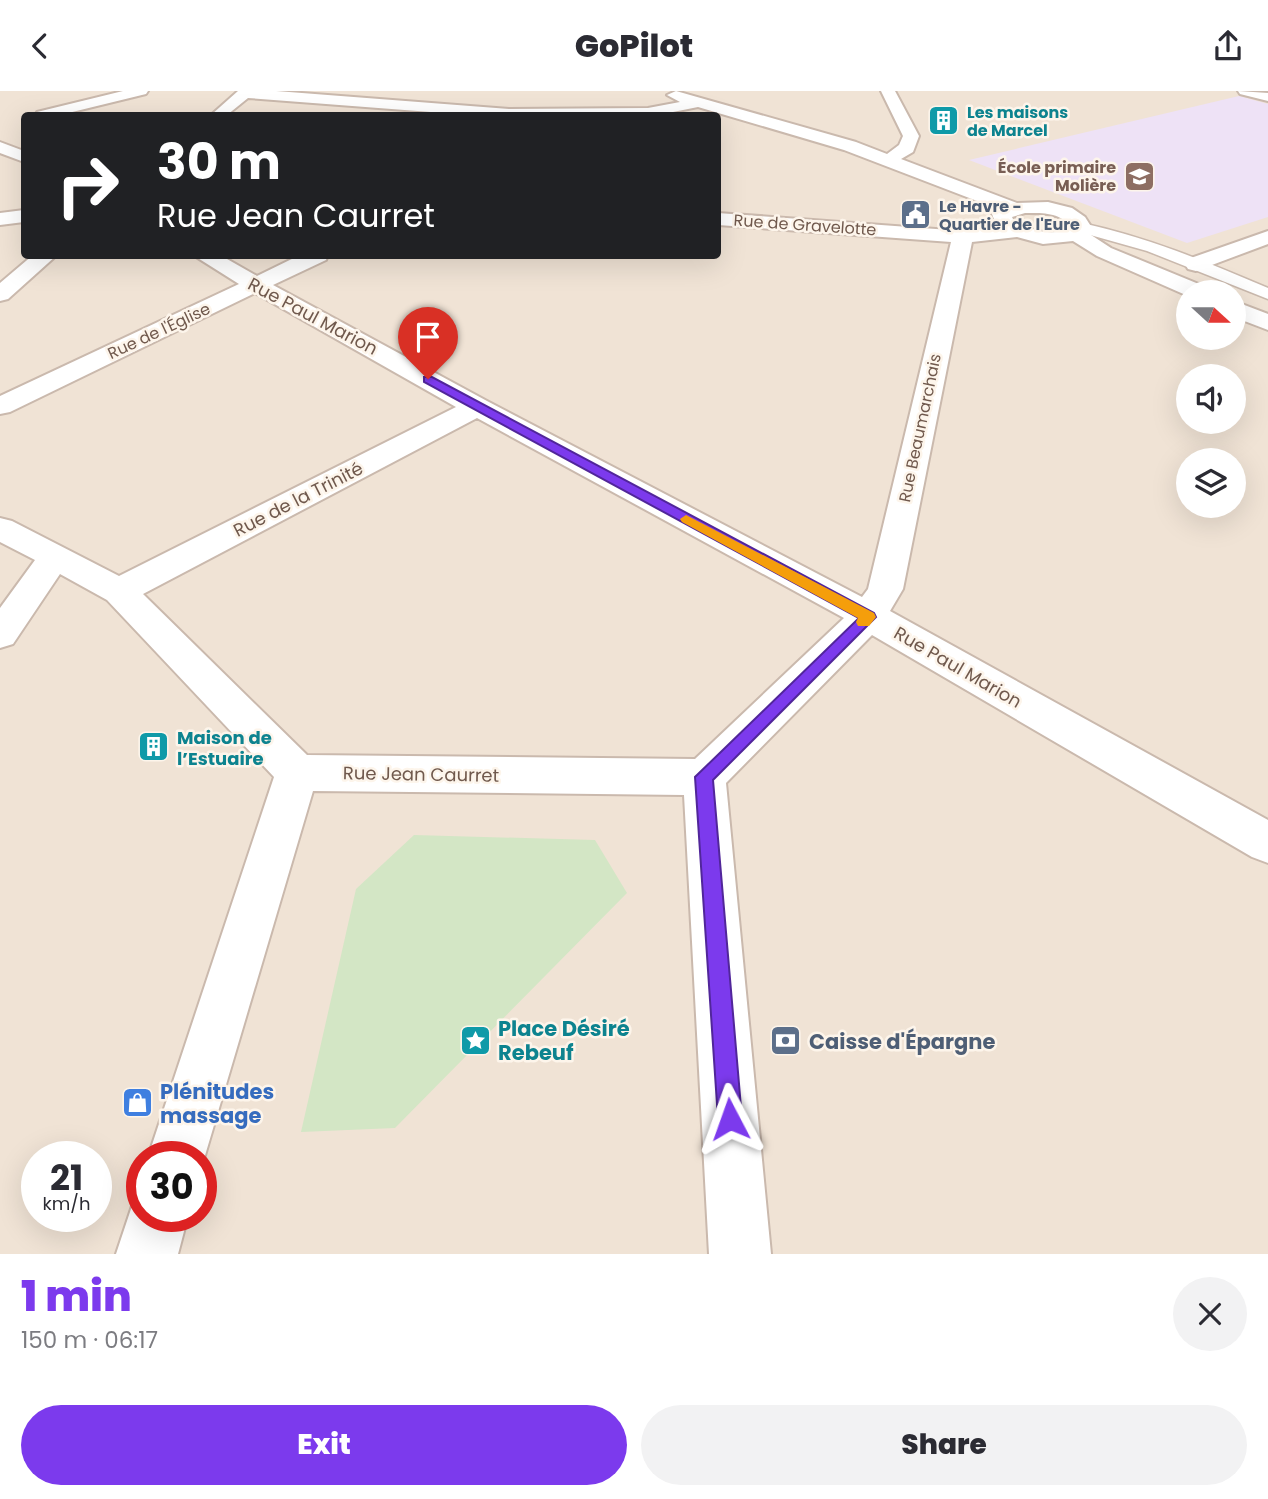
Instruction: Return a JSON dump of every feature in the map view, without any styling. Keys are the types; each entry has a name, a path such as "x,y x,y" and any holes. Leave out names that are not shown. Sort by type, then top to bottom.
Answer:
{"street":[{"path":"55,112 141,91"},
{"path":"659,91 849,146 1014,208 1054,209 1078,219 1079,231 1104,252 1176,283"},
{"path":"888,91 911,136 907,148 890,160"},
{"path":"1245,91 1268,97"},
{"path":"222,112 246,92 367,96 486,112"},
{"path":"513,112 537,97"},
{"path":"653,112 700,102"},
{"path":"0,147 21,156"},
{"path":"0,164 21,158"},
{"path":"1014,208 1002,213 1001,218 1017,231"},
{"path":"0,219 21,216"},
{"name":"Rue de Gravelotte","path":"721,219 963,237 1017,231 1048,237 1079,231"},
{"name":"Rue Beaumarchais","path":"869,617 885,589 963,237"},
{"path":"1196,264 1268,237"},
{"path":"0,294 42,259"},
{"name":"Rue Paul Marion","path":"210,259 477,407 869,617 1268,843"},
{"name":"Rue de l'Église","path":"0,406 310,259"},
{"path":"1246,313 1268,323"},
{"name":"Rue de la Trinité","path":"119,591 477,407"},
{"path":"0,528 119,591 297,773 182,1141"},
{"path":"0,635 55,557"},
{"path":"740,1254 704,777 869,617"},
{"name":"Rue Jean Caurret","path":"297,773 704,777"},
{"path":"147,1254 153,1232"}],"lane":[{"path":"1079,231 1105,232 1196,264 1268,294"}],"shaded area":[{"path":"0,91 1268,91 1268,1254 0,1254"},
{"name":"École primaire Molière","path":"1239,96 1268,104 1268,217 1187,243 969,160"}],"green space":[{"path":"414,835 595,840 627,893 395,1128 301,1132 356,889"}],"slow traffic":[{"path":"686,519 869,617 863,622"}],"place":[{"name":"Les maisons de Marcel","path":"944,121"},
{"name":"École primaire Molière","path":"1139,176"},
{"name":"Le Havre - Quartier de l'Eure","path":"916,215"},
{"name":"Maison de l’Estuaire","path":"154,747"},
{"name":"Place Désiré Rebeuf","path":"475,1040"},
{"name":"Caisse d'Épargne","path":"786,1041"},
{"name":"Plénitudes massage","path":"137,1103"}],"route":[{"path":"428,379 869,617 704,777 730,1119"}]}
